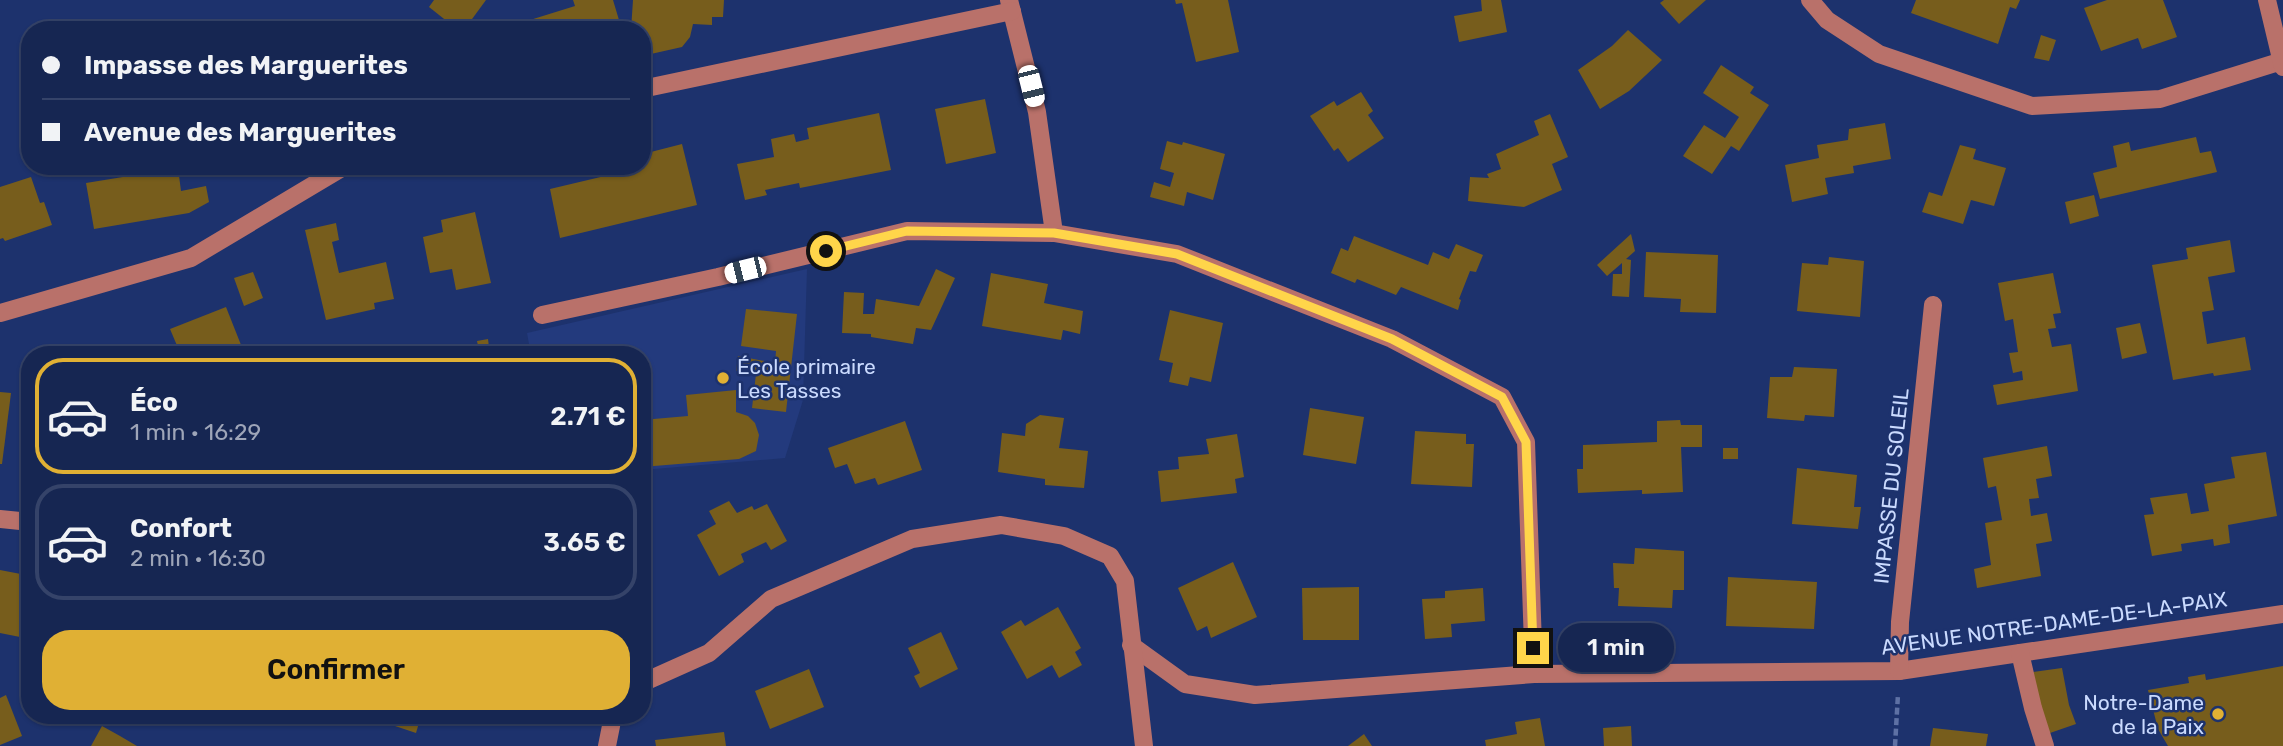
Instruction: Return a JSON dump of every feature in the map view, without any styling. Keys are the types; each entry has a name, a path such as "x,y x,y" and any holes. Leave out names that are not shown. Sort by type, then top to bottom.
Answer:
{"street":[{"path":"1810,0 1827,20 1879,54 2032,106 2160,99 2282,64 2267,0"},
{"path":"651,87 1010,6 1037,111 1054,233"},
{"path":"0,313 191,258 330,175"},
{"path":"542,315 718,277 907,231 1054,233 1177,254 1392,339 1502,397 1526,442 1534,674"},
{"name":"IMPASSE DU SOLEIL","path":"1899,671 1900,622 1933,305"},
{"path":"0,519 21,521"},
{"path":"651,679 709,653 771,599 912,539 1001,525 1064,536 1110,556 1125,581 1144,746"},
{"name":"AVENUE NOTRE-DAME-DE-LA-PAIX","path":"1131,645 1185,684 1255,695 1534,674 1899,671 2283,614"},
{"path":"2020,653 2045,746"},
{"path":"607,746 611,724"}],"path":[{"path":"1895,746 1899,671"}],"shaded area":[{"name":"École primaire Les Tasses","path":"807,269 803,400 785,458 651,469 651,346 529,346 527,333"}],"building":[{"path":"434,0 486,0 471,21 447,21 429,7"},
{"path":"573,0 613,0 619,21 530,21 530,20 575,6"},
{"path":"633,0 724,0 723,17 712,17 712,25 693,24 690,37 682,47 651,54 651,21 632,21"},
{"path":"1175,0 1228,0 1239,52 1196,62 1182,3 1176,4"},
{"path":"1481,0 1501,0 1507,32 1459,42 1454,16 1482,11"},
{"path":"1664,0 1706,0 1679,24 1660,3"},
{"path":"1916,0 2020,0 2016,9 2010,7 1998,44 1911,13"},
{"path":"2107,0 2163,0 2177,37 2142,49 2138,38 2101,51 2084,8"},
{"path":"1628,30 1662,60 1629,91 1600,109 1578,70 1612,46"},
{"path":"2041,35 2056,40 2049,61 2034,58"},
{"path":"1721,65 1754,87 1750,93 1769,105 1739,151 1731,146 1712,174 1683,156 1704,125 1725,138 1739,117 1703,93"},
{"path":"1361,92 1373,111 1368,115 1384,138 1348,162 1338,148 1334,151 1310,116 1334,101 1337,106"},
{"path":"985,99 996,153 946,164 935,109"},
{"path":"879,113 891,170 800,188 799,183 765,190 767,195 745,200 737,164 774,157 771,139 794,134 796,142 809,139 807,128"},
{"path":"1550,114 1568,157 1552,164 1562,190 1524,207 1468,201 1470,177 1489,178 1487,174 1501,169 1496,154 1539,135 1534,121"},
{"path":"1885,123 1891,159 1853,166 1854,173 1825,178 1828,194 1792,202 1785,165 1819,158 1817,145 1848,140 1849,129"},
{"path":"2196,137 2200,153 2211,151 2217,172 2100,199 2093,173 2117,167 2113,146 2129,142 2131,151"},
{"path":"1167,141 1182,145 1183,142 1225,154 1213,200 1187,192 1184,206 1150,197 1154,182 1170,187 1174,173 1160,169"},
{"path":"682,144 697,205 560,238 550,189 609,175 651,175 651,152"},
{"path":"1960,145 1976,149 1973,159 2006,168 1994,206 1971,200 1963,224 1922,212 1929,192 1942,196"},
{"path":"135,175 179,175 181,191 206,186 209,202 189,213 94,229 86,183"},
{"path":"31,177 40,203 44,202 52,225 5,241 0,239 0,187"},
{"path":"2094,195 2099,216 2070,224 2065,202"},
{"path":"475,212 491,283 456,290 452,269 430,273 423,237 443,232 441,220"},
{"path":"336,223 339,240 332,242 339,273 386,262 394,299 374,303 375,309 326,320 305,230"},
{"path":"1631,234 1635,251 1626,259 1631,260 1629,297 1612,296 1613,274 1622,274 1622,263 1607,276 1597,265"},
{"path":"1354,236 1428,265 1433,252 1449,259 1456,244 1483,255 1476,272 1470,271 1459,299 1458,310 1401,287 1396,295 1357,279 1355,283 1331,273 1341,248 1348,251"},
{"path":"2230,240 2235,272 2208,277 2214,310 2202,312 2207,344 2245,337 2251,370 2173,380 2152,265 2188,259 2186,248"},
{"path":"1646,252 1718,255 1716,313 1680,312 1681,299 1644,297"},
{"path":"1829,257 1864,261 1860,317 1797,311 1802,263 1828,265"},
{"path":"936,269 955,278 931,330 916,328 913,344 871,337 871,334 842,333 844,292 864,293 863,314 874,314 876,299 919,306"},
{"path":"253,272 263,298 244,306 234,278"},
{"path":"991,273 1048,284 1044,303 1083,311 1080,334 1063,330 1061,340 982,326"},
{"path":"2053,273 2061,313 2053,314 2056,328 2048,329 2052,347 2071,344 2078,391 1997,405 1993,385 2023,380 2022,371 2013,373 2009,353 2018,352 2013,319 2005,321 1998,283"},
{"path":"226,307 241,346 177,346 170,329"},
{"path":"746,309 797,314 786,412 752,408 756,374 736,371 738,356 775,363 776,351 741,346"},
{"path":"1170,310 1223,323 1211,382 1190,377 1188,386 1169,382 1173,363 1159,360"},
{"path":"2140,323 2147,353 2122,359 2116,328"},
{"path":"488,339 489,346 478,346 477,341"},
{"path":"1794,367 1837,369 1834,417 1805,415 1804,421 1767,418 1770,377 1792,377"},
{"path":"736,390 736,412 748,416 755,423 759,435 756,451 739,459 651,466 651,419 688,416 686,395"},
{"path":"0,392 11,393 2,464 0,464"},
{"path":"1310,408 1364,417 1356,464 1303,455"},
{"path":"1040,415 1064,418 1059,448 1088,451 1084,488 1045,485 1045,479 998,472 1002,433 1025,436 1026,424"},
{"path":"1680,420 1681,425 1702,425 1702,447 1681,447 1683,492 1642,494 1642,490 1578,493 1577,469 1583,469 1583,445 1657,442 1657,421"},
{"path":"905,421 922,470 878,485 875,478 855,484 847,464 835,468 828,448"},
{"path":"1415,431 1466,434 1466,444 1474,444 1472,487 1411,484"},
{"path":"1237,434 1244,477 1235,479 1237,493 1161,502 1158,471 1179,469 1178,457 1209,454 1206,439"},
{"path":"2047,446 2052,476 2036,479 2039,498 2029,499 2031,516 2047,513 2052,541 2036,544 2041,576 1977,588 1974,569 1991,565 1985,523 2002,520 1996,486 1988,488 1983,458"},
{"path":"1723,448 1738,448 1738,459 1723,459"},
{"path":"2266,452 2277,516 2228,525 2230,543 2214,546 2213,539 2181,544 2182,551 2152,556 2144,515 2154,514 2150,498 2187,493 2191,514 2209,511 2204,484 2235,478 2231,457"},
{"path":"1797,468 1857,475 1854,507 1861,507 1858,529 1792,524"},
{"path":"729,501 737,513 752,506 754,510 767,504 787,541 771,550 766,542 741,554 744,562 719,576 697,535 716,524 709,511"},
{"path":"1635,548 1684,551 1684,590 1673,590 1672,608 1618,606 1619,588 1614,588 1613,563 1634,564"},
{"path":"1233,562 1257,617 1211,638 1207,626 1197,631 1178,588"},
{"path":"0,570 21,574 21,637 0,633"},
{"path":"1728,577 1817,582 1814,629 1726,626"},
{"path":"1359,587 1359,640 1303,640 1302,588"},
{"path":"1483,588 1485,621 1451,624 1452,637 1425,639 1422,599 1445,598 1445,591"},
{"path":"1058,607 1081,648 1075,652 1082,665 1059,678 1052,665 1027,679 1001,632 1021,620 1025,626"},
{"path":"941,632 958,669 920,688 914,676 920,673 908,648"},
{"name":"Notre-Dame de la Paix","path":"2283,666 2283,746 2168,746 2158,729 2148,690 2189,683 2188,677 2205,674 2206,680"},
{"path":"2062,668 2069,705 2076,724 2050,733 2033,672"},
{"path":"809,669 824,707 770,729 755,691"},
{"path":"6,695 22,736 0,745 0,698"},
{"path":"1540,718 1545,746 1486,746 1485,740 1517,734 1515,722"},
{"path":"389,724 419,724 416,733"},
{"path":"102,726 120,736 137,746 91,746"},
{"path":"1631,726 1632,746 1604,746 1603,728"},
{"path":"1933,728 1988,734 1986,746 1930,746"},
{"path":"724,732 726,746 656,746 655,740"},
{"path":"1364,734 1372,746 1348,746"}],"place":[{"name":"École primaire Les Tasses","path":"723,378"},
{"name":"Notre-Dame de la Paix","path":"2218,714"}],"route":[{"path":"826,251 907,231 1054,233 1177,254 1392,339 1502,397 1526,442 1533,648"}]}
